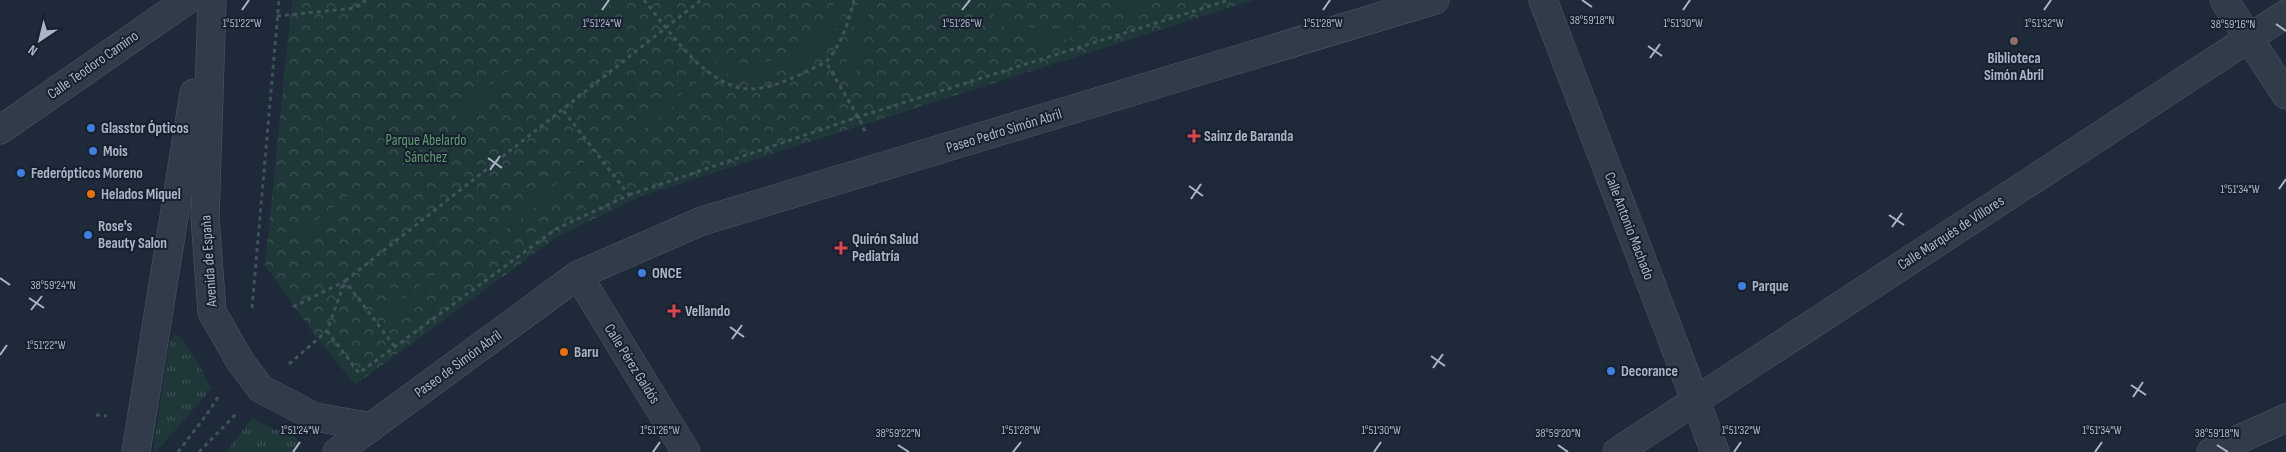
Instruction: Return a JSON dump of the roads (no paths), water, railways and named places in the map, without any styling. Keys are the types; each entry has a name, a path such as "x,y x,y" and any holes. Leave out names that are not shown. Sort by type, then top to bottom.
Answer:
{"street":[{"name":"Calle Teodoro Camino","path":"0,130 187,0"},
{"name":"Avenida de España","path":"211,0 205,218 212,312 240,361 261,389 316,417 372,427"},
{"name":"Avenida de España","path":"136,452 211,0"},
{"name":"Paseo Pedro Simón Abril","path":"578,275 702,222 1435,0"},
{"name":"Calle Antonio Machado","path":"1543,0 1715,452"},
{"path":"2224,0 2286,95"},
{"name":"Calle Marqués de Villores","path":"1617,452 2286,14"},
{"name":"Paseo de Simón Abril","path":"337,452 578,275"},
{"name":"Calle Pérez Galdós","path":"578,275 686,452"},
{"path":"2211,452 2286,418"}],"place":[{"name":"Biblioteca Simón Abril","path":"2014,41"},
{"name":"Glasstor Ópticos","path":"91,128"},
{"name":"Sainz de Baranda","path":"1194,136"},
{"name":"Mois","path":"93,151"},
{"name":"Federópticos Moreno","path":"21,173"},
{"name":"Helados Miquel","path":"91,194"},
{"name":"Rose's Beauty Salon","path":"88,235"},
{"name":"Quirón Salud Pediatría","path":"841,248"},
{"name":"ONCE","path":"642,273"},
{"name":"Parque","path":"1742,286"},
{"name":"Vellando","path":"674,311"},
{"name":"Baru","path":"564,352"},
{"name":"Decorance","path":"1611,371"}],"park label":[{"name":"Parque Abelardo Sánchez","path":"426,148"}]}
